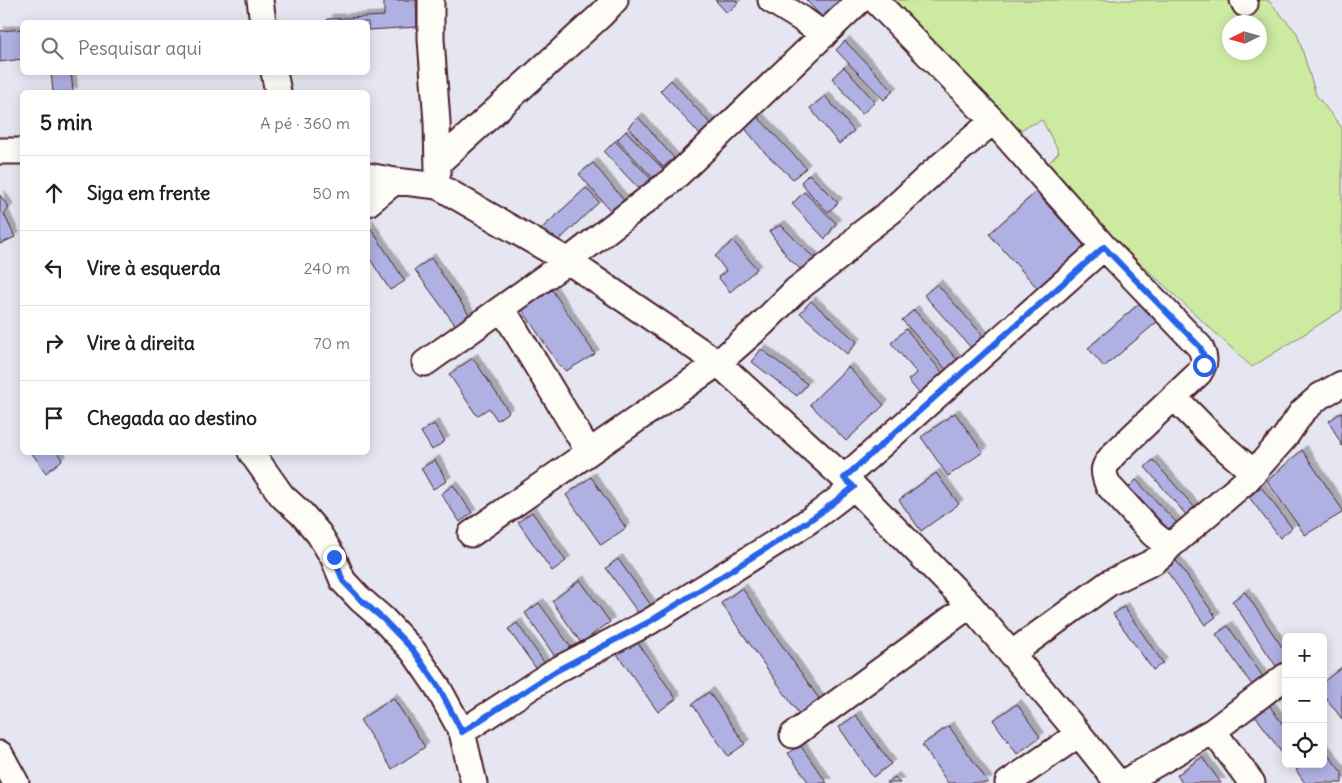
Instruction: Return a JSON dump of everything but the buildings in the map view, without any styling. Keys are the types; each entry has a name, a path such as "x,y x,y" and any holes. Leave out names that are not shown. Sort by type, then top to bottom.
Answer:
{"street":[{"path":"260,0 263,20"},
{"path":"431,0 431,39 439,162 438,186"},
{"path":"439,162 615,0"},
{"path":"771,0 824,35"},
{"path":"424,363 568,262 670,182 860,0"},
{"path":"875,0 993,121 1104,247 1200,347 1204,356 1204,365 1199,372 1105,465 1104,475 1108,485 1153,534 1169,547"},
{"path":"275,75 278,90"},
{"path":"471,534 718,363 761,325 796,290 840,256 861,234 890,212 993,121"},
{"path":"0,151 20,151"},
{"path":"370,176 438,186 568,262 718,363 849,482 970,605 1118,783"},
{"path":"370,201 395,181"},
{"path":"462,732 556,671 658,617 820,513 849,482 1104,247"},
{"path":"502,308 589,452"},
{"path":"1011,654 1109,583 1154,562 1254,473 1285,437 1302,412 1320,396 1342,384"},
{"path":"1174,397 1216,441 1254,473"},
{"path":"253,455 282,496 320,534 334,557 343,581 413,650 438,686 462,732 474,783"},
{"path":"793,735 970,605"},
{"path":"1123,783 1213,731 1283,678"},
{"path":"1213,731 1252,783"},
{"path":"1008,783 1079,734"},
{"path":"0,754 16,783"}],"green space":[{"path":"891,0 1268,0 1297,33 1316,95 1342,128 1342,310 1252,367 1126,250 1045,167 1059,152 1042,120 1017,131"}],"route":[{"path":"334,557 343,581 413,650 438,686 462,732 556,671 649,622 768,548 820,513 854,487 844,478 1104,247 1200,347 1204,356 1204,365"}]}
